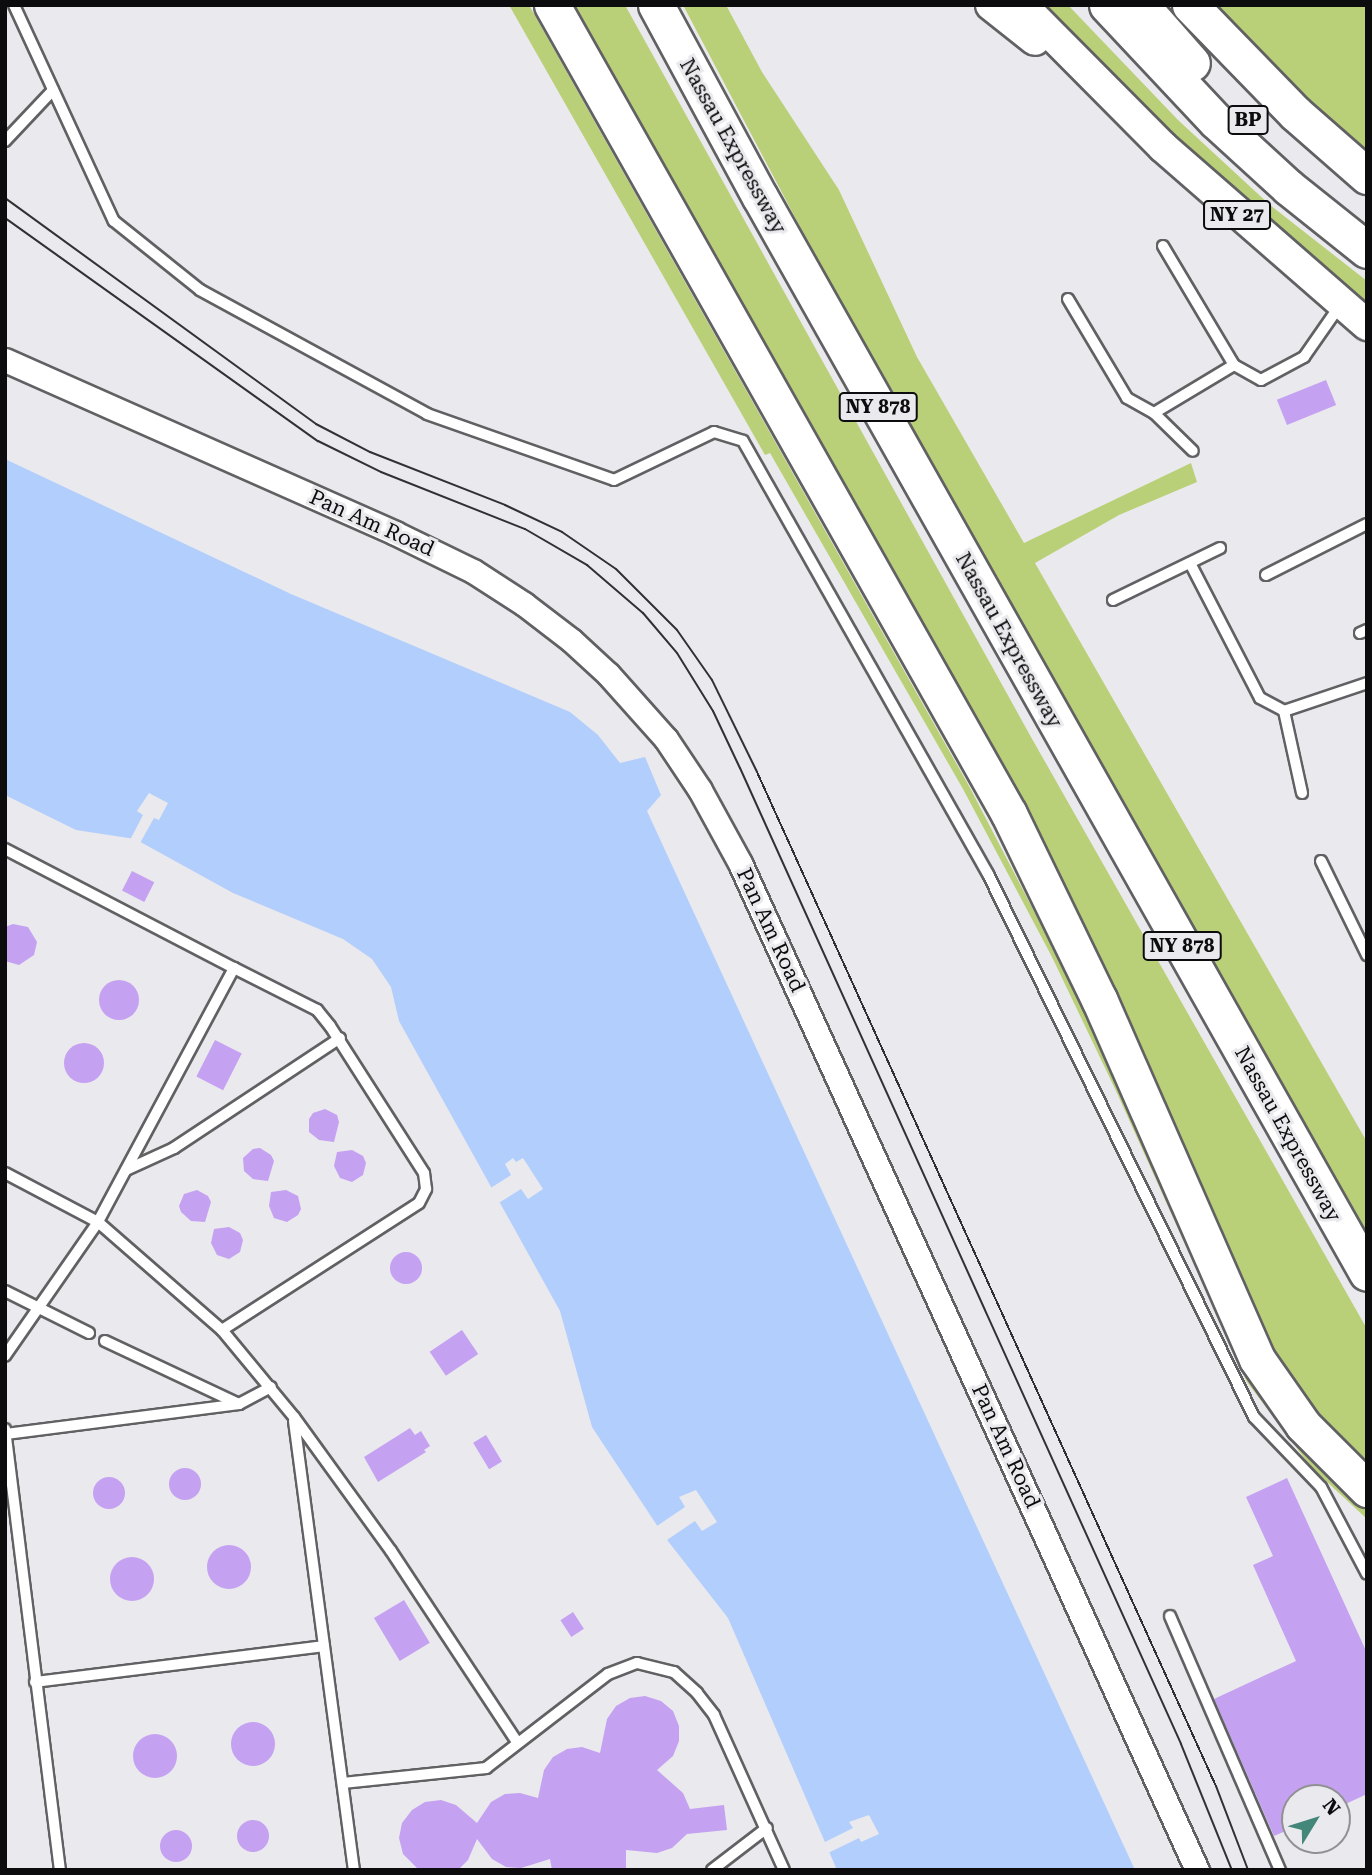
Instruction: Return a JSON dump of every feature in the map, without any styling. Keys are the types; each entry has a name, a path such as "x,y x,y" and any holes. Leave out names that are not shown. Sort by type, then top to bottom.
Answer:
{"highway":[{"path":"552,5 1009,814 1099,999 1258,1359 1303,1426 1367,1489"},
{"name":"Nassau Expressway","path":"656,5 773,221 1367,1273"},
{"path":"1107,5 1216,121 1288,187 1367,250"},
{"name":"BP","path":"1141,5 1240,111 1367,223"},
{"name":"BP","path":"1190,5 1294,113 1367,176"}],"main road":[{"path":"991,5 1113,99"},
{"name":"NY 27","path":"1022,5 1113,99 1239,216 1367,325"}],"street":[{"name":"Pan Am Road","path":"8,360 412,541 473,571 524,604 571,640 608,674 666,739 700,790 740,863 1182,1830 1197,1870"},
{"name":"Pan Am Road","path":"1182,1830 1204,1870"}],"lane":[{"path":"14,5 114,221 200,290 427,414 614,480 714,432 743,441 988,874 1254,1417 1321,1487 1344,1526 1367,1574"},
{"path":"5,141 53,90"},
{"path":"1163,246 1234,365 1262,380 1304,358 1341,304"},
{"path":"1068,299 1126,398 1154,413 1193,451"},
{"path":"1154,413 1234,365"},
{"path":"1266,575 1367,524"},
{"path":"1113,600 1220,548"},
{"path":"1190,563 1212,611 1261,698 1284,711 1302,793"},
{"path":"1284,711 1367,682"},
{"path":"5,849 317,1010 340,1038 424,1173 426,1189 419,1203 222,1330"},
{"path":"1321,860 1367,956"},
{"path":"5,1356 98,1222 234,968"},
{"path":"125,1171 174,1148 340,1038"},
{"path":"5,1173 98,1222 222,1330 294,1417 391,1551 517,1742"},
{"path":"5,1290 89,1333"},
{"path":"105,1341 239,1404"},
{"path":"60,1870 6,1431 239,1404 271,1387"},
{"path":"294,1417 354,1870"},
{"path":"1170,1616 1280,1870"},
{"path":"35,1682 324,1646"},
{"path":"343,1783 486,1768 608,1675 637,1663 674,1672 697,1693 714,1716 784,1870"},
{"path":"712,1870 767,1828"}],"green space":[{"path":"509,5 529,5 969,786 1322,1465 1367,1506 1367,1519 1311,1467 1247,1382 1117,1093 1052,957 963,789 770,453 765,455"},
{"path":"563,5 625,5 1031,737 1367,1329 1367,1482 1284,1394 1160,1122"},
{"path":"683,5 726,5 762,72 839,190 917,357 1024,543 1191,463 1197,482 1119,515 1035,563 1367,1142 1367,1239 826,276"},
{"path":"1038,5 1068,5 1178,120 1270,205 1367,281 1367,306 1164,134"},
{"path":"1214,5 1367,5 1367,156 1293,91"}],"water":[{"path":"5,459 291,594 570,712 598,735 620,763 645,757 661,795 647,811 1135,1870 837,1870 728,1618 664,1536 592,1427 560,1311 399,1021 391,987 372,959 343,939 233,893 135,839 76,830 5,795"}],"pier":[{"path":"149,793 168,803 159,820 154,818 139,845 129,842 143,815 137,811"},
{"path":"513,1158 516,1162 523,1158 543,1189 528,1199 521,1189 497,1204 489,1189 511,1175 505,1164"},
{"path":"696,1490 717,1522 702,1531 695,1521 664,1542 654,1528 685,1507 679,1497"},
{"path":"869,1815 879,1834 861,1842 859,1838 826,1854 821,1844 853,1828 849,1822"}],"building":[{"path":"1326,380 1336,405 1287,425 1277,400"},
{"path":"132,871 154,882 144,902 122,891"},
{"path":"13,924 28,927 37,942 34,955 19,965 5,961 5,927"},
{"path":"119,980 127,981 133,986 138,992 138,1008 133,1014 127,1019 119,1020 111,1019 105,1014 100,1008 99,1000 100,992 105,986 111,981"},
{"path":"215,1040 242,1054 223,1090 196,1077"},
{"path":"84,1043 92,1044 98,1049 103,1055 103,1071 98,1077 92,1082 84,1083 76,1082 70,1077 65,1071 64,1063 65,1055 70,1049 76,1044"},
{"path":"325,1109 337,1115 339,1122 334,1142 319,1140 309,1132 309,1119 313,1113"},
{"path":"260,1148 271,1155 274,1161 268,1181 253,1179 244,1171 243,1158 253,1149"},
{"path":"352,1150 363,1156 366,1163 363,1175 352,1182 340,1178 334,1166 337,1152"},
{"path":"197,1190 208,1196 211,1202 205,1222 191,1221 181,1212 179,1206 184,1194"},
{"path":"286,1190 298,1196 301,1209 298,1215 287,1222 274,1218 269,1206 271,1192"},
{"path":"229,1227 240,1233 243,1240 240,1252 229,1259 217,1255 211,1243 214,1229"},
{"path":"406,1252 417,1257 422,1268 417,1279 406,1284 395,1279 390,1268 395,1257"},
{"path":"462,1330 478,1354 446,1376 430,1352"},
{"path":"410,1428 415,1435 421,1431 430,1446 424,1450 426,1452 378,1482 364,1457"},
{"path":"486,1435 502,1462 489,1469 473,1443"},
{"path":"185,1468 196,1473 201,1484 196,1495 185,1500 174,1495 169,1484 174,1473"},
{"path":"109,1477 120,1482 125,1493 120,1504 109,1509 98,1504 93,1493 98,1482"},
{"path":"1287,1478 1367,1653 1367,1794 1351,1801 1351,1784 1281,1784 1281,1833 1274,1836 1214,1699 1296,1661 1253,1565 1273,1556 1246,1497"},
{"path":"229,1545 244,1552 251,1567 244,1582 229,1589 214,1582 207,1567 214,1552"},
{"path":"132,1557 147,1564 154,1579 147,1594 132,1601 117,1594 110,1579 117,1564"},
{"path":"404,1600 430,1643 400,1661 374,1618"},
{"path":"573,1612 584,1629 571,1637 560,1620"},
{"path":"645,1696 661,1701 673,1711 679,1726 679,1741 673,1756 657,1770 683,1793 690,1809 724,1805 727,1830 687,1834 672,1848 657,1853 626,1850 626,1870 552,1870 550,1859 521,1868 506,1867 492,1859 477,1839 468,1860 458,1870 419,1870 403,1854 399,1838 402,1823 412,1810 425,1802 441,1800 456,1805 477,1823 491,1802 505,1794 520,1793 538,1798 544,1770 553,1757 567,1749 582,1747 600,1753 607,1719 616,1706 630,1698"},
{"path":"253,1722 268,1729 275,1744 268,1759 253,1766 238,1759 231,1744 238,1729"},
{"path":"155,1734 170,1741 177,1756 170,1771 155,1778 140,1771 133,1756 140,1741"},
{"path":"253,1820 264,1825 269,1836 264,1847 253,1852 242,1847 237,1836 242,1825"},
{"path":"176,1830 187,1835 192,1846 187,1857 176,1862 165,1857 160,1846 165,1835"}],"tram line":[{"path":"5,198 316,424 370,452 505,505 562,532 616,569 677,630 712,680 757,772 1216,1786 1248,1870"},
{"path":"5,218 318,441 381,472 525,529 587,565 643,613 677,653 713,711 740,768 1181,1744 1232,1870"}]}
